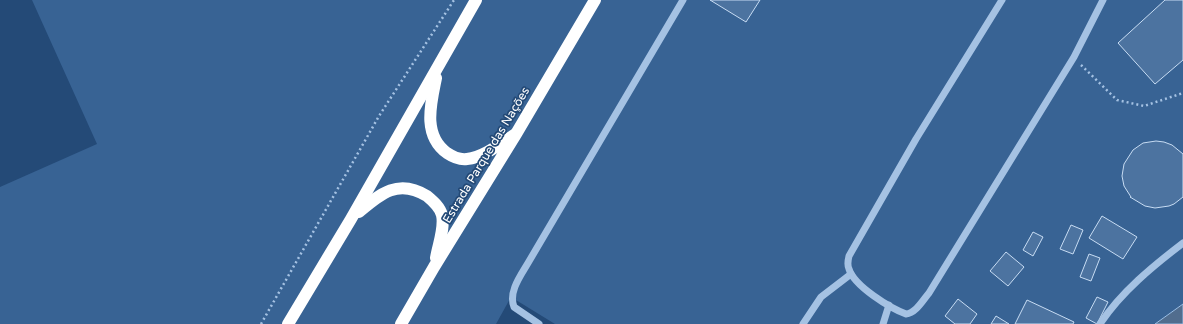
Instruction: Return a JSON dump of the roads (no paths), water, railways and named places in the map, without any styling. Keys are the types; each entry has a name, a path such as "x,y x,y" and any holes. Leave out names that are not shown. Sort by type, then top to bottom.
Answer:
{"highway":[{"path":"288,324 351,219 476,0"},
{"name":"Estrada Parque das Nações","path":"401,324 595,0"},
{"path":"437,69 430,124 434,137 445,151 459,159 467,159 479,156 516,134"},
{"path":"351,219 376,198 389,190 399,188 410,189 421,193 432,200 442,215 441,232 434,267"}],"lane":[{"path":"539,324 514,307 512,298 515,289 528,263 683,0"},
{"path":"1002,0 916,139 852,250 848,264 848,268 852,274 869,291 902,312 909,314 916,309 929,292 1074,57 1103,0"},
{"path":"1100,324 1124,294 1154,266 1183,243"},
{"path":"802,324 821,296 852,274"},
{"path":"883,324 889,305"}]}
